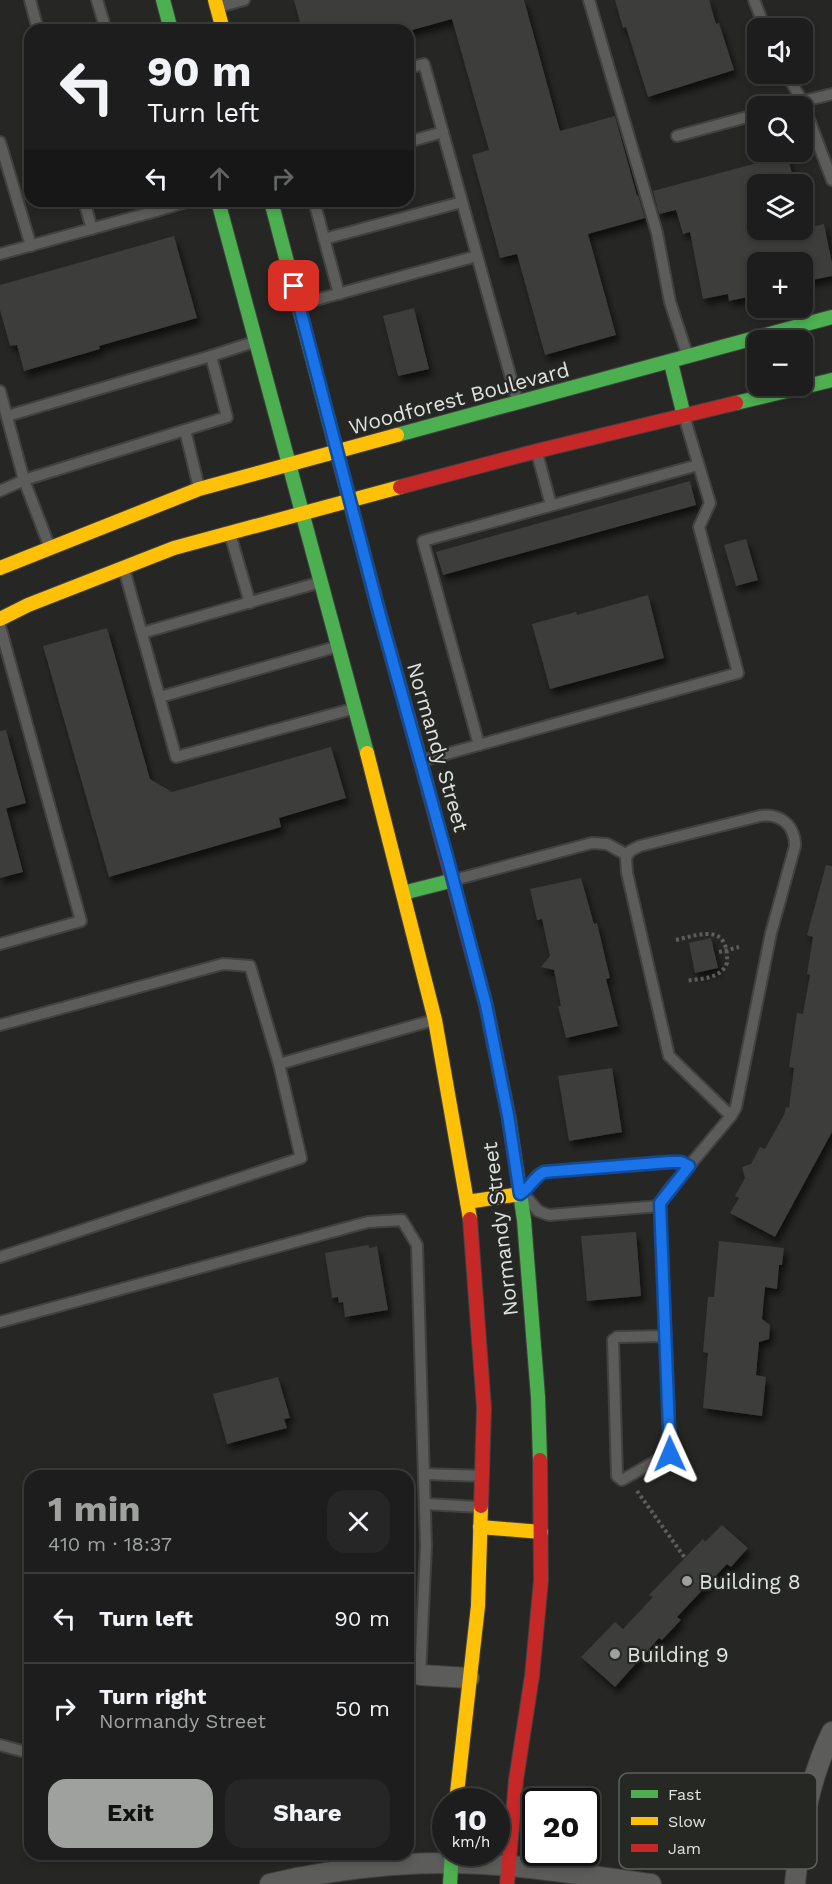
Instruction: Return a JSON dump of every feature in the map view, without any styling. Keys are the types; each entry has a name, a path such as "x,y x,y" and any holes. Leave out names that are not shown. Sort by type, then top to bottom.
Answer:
{"main road":[{"path":"163,0 169,24"},
{"path":"216,4 221,24"},
{"name":"Normandy Street","path":"220,207 356,708 435,1020 471,1225 483,1408 482,1476 478,1606 457,1788"},
{"name":"Normandy Street","path":"273,207 486,1005 508,1115 524,1220 538,1396 541,1580 532,1676 516,1780 508,1875"},
{"name":"Woodforest Boulevard","path":"0,568 199,489 671,363 832,317"},
{"path":"671,363 684,416"},
{"path":"0,619 28,605 174,548 537,451 832,380"},
{"path":"403,893 453,880"},
{"path":"467,1203 520,1194"},
{"path":"480,1527 542,1532"},
{"path":"450,1884 451,1866"}],"street":[{"path":"414,1674 469,1678"},
{"path":"817,1773 832,1732"},
{"path":"270,1884 308,1875 432,1860"},
{"path":"478,1866 508,1875 651,1884"},
{"path":"795,1884 797,1869"}],"lane":[{"path":"30,0 36,24"},
{"path":"98,0 104,24"},
{"path":"216,4 244,0"},
{"path":"590,0 657,233 670,302 688,358"},
{"path":"754,0 761,18"},
{"path":"414,66 424,64 518,404"},
{"path":"813,98 832,94"},
{"path":"676,136 747,117"},
{"path":"813,130 832,180"},
{"path":"414,140 443,132"},
{"path":"0,142 31,246"},
{"path":"324,239 462,202"},
{"path":"86,207 92,229"},
{"path":"0,254 92,229 152,207"},
{"path":"316,207 339,294"},
{"path":"298,304 477,256"},
{"path":"7,416 256,341"},
{"path":"0,491 24,480 227,417 211,356"},
{"path":"0,391 24,480 50,548"},
{"path":"421,761 738,673 699,527 710,503 684,416"},
{"path":"185,430 199,489"},
{"path":"537,451 551,505"},
{"path":"479,745 423,541 698,465"},
{"path":"230,532 250,603"},
{"path":"123,568 176,757 356,708"},
{"path":"142,633 322,582"},
{"path":"0,626 81,921 0,944"},
{"path":"160,697 339,646"},
{"path":"665,1336 617,1337 613,1340 617,1476 622,1480 670,1454 660,1206 665,1195 731,1116 739,1095 771,933 794,850 793,831 780,818 773,815 760,816 640,846 627,855 625,862 669,1056 731,1116"},
{"path":"453,880 592,843 607,844 627,855"},
{"path":"0,1025 223,964 250,966 279,1064 301,1158 0,1257"},
{"path":"279,1064 435,1020"},
{"path":"660,1206 549,1215 538,1211 520,1194 529,1188 538,1175 544,1172 670,1162 681,1162 689,1166"},
{"path":"0,1322 368,1222 402,1220 417,1245 426,1504 426,1546 414,1674"},
{"path":"425,1474 482,1476"},
{"path":"426,1504 480,1507"},
{"path":"0,1745 24,1750"}],"path":[{"path":"676,940 709,933 721,938 726,950 727,963 719,974 705,979 686,981"},
{"path":"719,952 739,947"},
{"path":"633,1486 685,1558"}],"building":[{"path":"294,0 524,0 560,131 615,116 645,218 588,234 616,335 545,355 517,254 500,258 472,155 489,150 452,19 414,29 414,24 300,24"},
{"path":"615,0 709,0 734,70 648,97"},
{"path":"761,162 789,162 792,174 747,174 747,240 813,240 813,226 824,224 832,263 832,276 813,280 813,252 747,252 747,297 729,301 728,294 703,299 690,232 683,234 676,210 659,214 653,191"},
{"path":"174,236 197,318 99,346 100,349 24,371 17,345 10,346 0,310 0,285"},
{"path":"414,308 429,369 398,376 383,316"},
{"path":"690,481 696,505 443,575 436,552"},
{"path":"746,539 758,580 736,586 724,545"},
{"path":"648,595 664,658 550,689 532,624 576,612 577,615"},
{"path":"107,628 150,779 172,792 331,747 346,798 279,818 281,827 109,877 43,646"},
{"path":"6,730 26,803 6,808 23,872 0,878 0,731"},
{"path":"826,865 832,866 832,1132 775,1237 730,1213 739,1198 735,1196 745,1178 742,1167 751,1164 760,1147 765,1149 786,1107 789,1108 794,1068 789,1067 797,1013 803,1014 810,975 807,974 813,937 807,935"},
{"path":"581,878 594,924 597,923 610,978 606,979 618,1026 566,1038 558,1006 561,1006 554,970 541,967 550,956 542,919 537,920 530,889"},
{"path":"711,938 718,968 695,973 689,943"},
{"path":"612,1068 622,1132 569,1141 558,1076"},
{"path":"636,1232 641,1296 587,1301 581,1236"},
{"path":"719,1241 784,1248 782,1265 779,1265 777,1289 765,1287 762,1319 770,1325 769,1339 759,1342 756,1375 766,1377 762,1416 703,1408 708,1353 703,1352 708,1297 714,1297"},
{"path":"368,1245 370,1248 377,1246 388,1310 345,1317 343,1302 339,1303 338,1297 332,1298 325,1253"},
{"path":"278,1377 290,1418 284,1419 287,1428 227,1444 213,1394"},
{"name":"Building 8","path":"722,1525 748,1548 731,1567 727,1564 677,1617 681,1620 662,1640 659,1638 615,1687 581,1657 615,1622 623,1629 653,1597 649,1595 703,1539 705,1542"}],"traffic: fast":[{"path":"163,0 169,24"},
{"path":"220,207 367,753"},
{"path":"273,207 420,759"},
{"path":"397,435 832,317"},
{"path":"671,363 684,416"},
{"path":"736,403 832,380"},
{"path":"403,893 454,880"},
{"path":"509,1119 524,1220 538,1397 540,1460"},
{"path":"450,1884 451,1866"}],"traffic: slow":[{"path":"215,0 221,24"},
{"path":"0,568 199,489 397,435"},
{"path":"0,619 28,605 174,548 400,487"},
{"path":"367,753 435,1020 470,1219"},
{"path":"467,1202 520,1194"},
{"path":"458,1788 478,1606 481,1506"},
{"path":"480,1527 541,1532"}],"traffic: jam":[{"path":"400,487 736,403"},
{"path":"420,759 486,1005 509,1119"},
{"path":"470,1219 484,1408 481,1506"},
{"path":"507,1884 516,1780 532,1676 541,1580 540,1460"}],"place":[{"name":"Building 8","path":"687,1581"},
{"name":"Building 9","path":"615,1654"}],"route":[{"path":"294,286 379,612 486,1005 508,1115 520,1194 529,1188 538,1175 544,1172 670,1162 681,1162 689,1166 660,1203 670,1454"}]}
